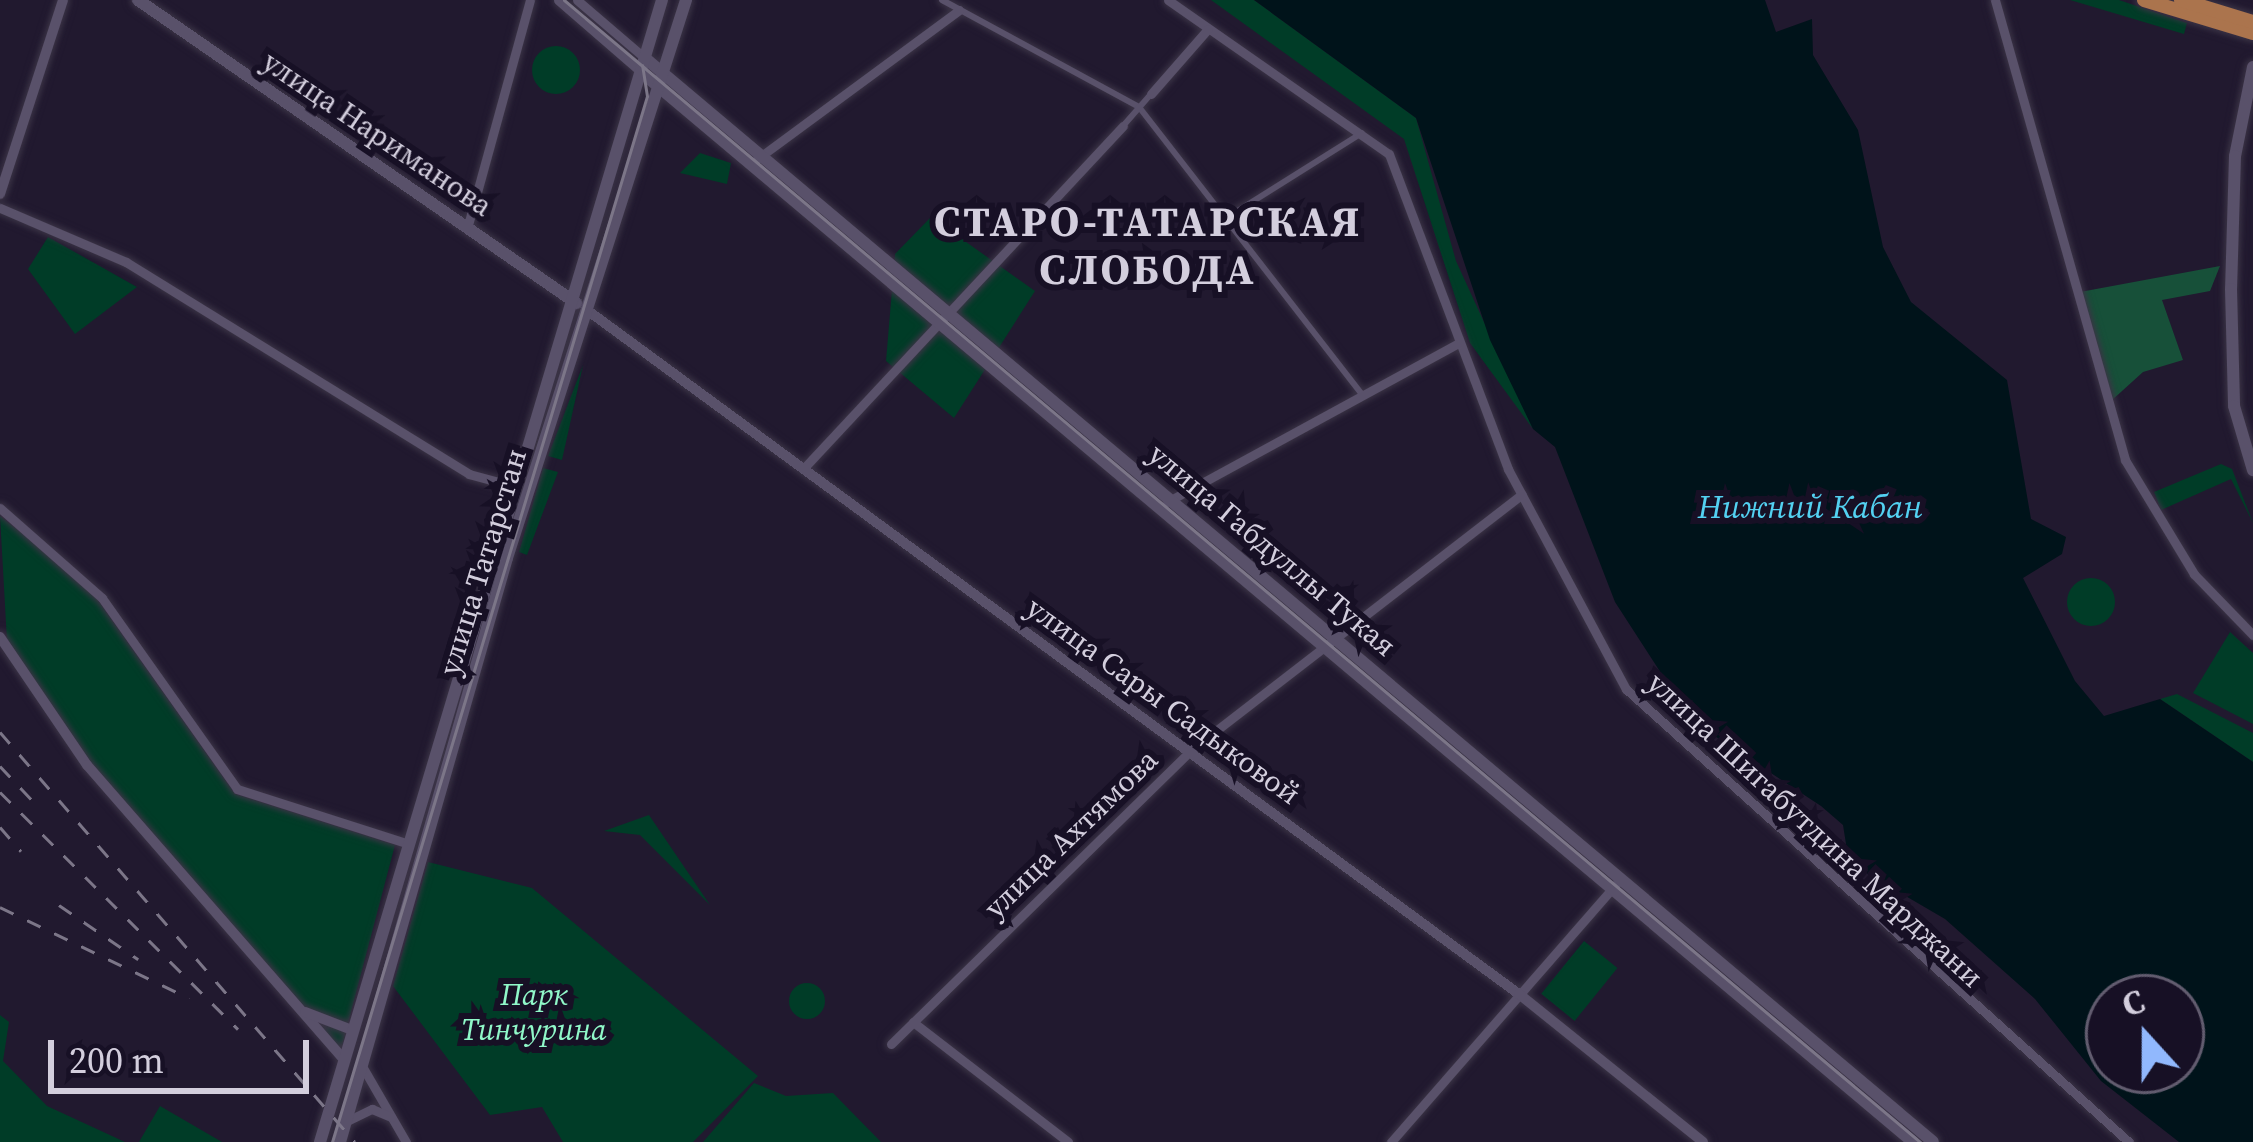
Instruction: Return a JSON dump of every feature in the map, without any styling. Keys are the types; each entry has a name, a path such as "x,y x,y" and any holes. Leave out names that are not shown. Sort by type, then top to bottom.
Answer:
{"main road":[{"name":"улица Нариманова","path":"138,0 587,310"},
{"name":"улица Татарстан","path":"320,1142 510,485 662,0"},
{"name":"улица Татарстан","path":"340,1142 587,310 686,0"},
{"path":"2144,0 2253,33"},
{"path":"2181,0 2253,22"},
{"name":"улица Габдуллы Тукая","path":"643,65 1334,640 1913,1142"},
{"path":"2253,68 2231,267 2234,406 2253,470"},
{"path":"406,843 425,849"},
{"name":"улица Габдуллы Тукая","path":"1615,886 1933,1142"},
{"path":"352,1030 362,1066"},
{"path":"344,1060 362,1066"}],"street":[{"path":"0,194 63,0"},
{"path":"468,225 530,0"},
{"name":"улица Габдуллы Тукая","path":"558,0 643,65"},
{"name":"улица Габдуллы Тукая","path":"577,0 643,65"},
{"path":"942,0 1139,107 1364,395"},
{"name":"улица Шигабутдина Марджани","path":"1168,0 1364,132 1398,171 1457,344 1522,494 1627,689 2129,1142"},
{"path":"1995,0 2125,460 2187,564 2253,635"},
{"path":"758,158 959,10"},
{"path":"803,469 1208,29"},
{"path":"1228,217 1364,132"},
{"path":"0,208 126,262 469,474 510,485"},
{"name":"улица Сары Садыковой","path":"587,310 1519,994 1694,1140"},
{"path":"1167,501 1457,344"},
{"name":"улица Ахтямова","path":"892,1044 1191,750 1522,494"},
{"path":"0,508 102,598 237,789 406,843"},
{"path":"0,638 87,765 344,1060"},
{"path":"1391,1142 1615,886"},
{"path":"302,1011 352,1030"},
{"path":"914,1022 1068,1142"},
{"path":"362,1066 406,1142"},
{"path":"346,1122 372,1109 396,1120"}],"green space":[{"path":"1211,0 1254,0 1416,118 1456,261 1533,429 1470,343 1404,139"},
{"path":"2070,0 2119,0 2187,23 2184,34"},
{"path":"556,46 573,53 580,70 573,87 556,94 539,87 532,70 539,53"},
{"path":"700,153 731,163 727,184 680,173"},
{"path":"931,217 1035,291 954,418 886,361 895,254"},
{"path":"48,237 137,287 75,334 28,269"},
{"path":"2220,266 2210,291 2162,300 2183,360 2143,372 2111,401 2080,292"},
{"path":"583,365 562,460 548,456"},
{"path":"2221,464 2232,469 2253,523 2231,479 2161,510 2154,492"},
{"path":"543,468 558,472 527,555 519,552"},
{"path":"0,516 87,585 235,794 395,845 341,1050 89,763 7,641"},
{"path":"2091,578 2108,585 2115,602 2108,619 2091,626 2074,619 2067,602 2074,585"},
{"path":"2230,632 2253,653 2253,724 2193,693"},
{"path":"2177,694 2253,733 2253,762 2160,699"},
{"path":"649,815 710,905 640,835 604,831"},
{"name":"Парк Тинчурина","path":"428,862 532,888 758,1076 693,1142 563,1142 542,1107 490,1115 393,986"},
{"path":"1584,941 1617,968 1575,1021 1541,994"},
{"path":"807,983 820,988 825,1001 820,1014 807,1019 794,1014 789,1001 794,988"},
{"path":"0,1015 9,1022 3,1061 47,1106 125,1142 0,1142"},
{"path":"754,1083 786,1096 833,1093 881,1142 703,1142"},
{"path":"160,1106 222,1142 139,1142"}],"water":[{"name":"Нижний Кабан","path":"1254,0 1765,0 1776,32 1812,19 1813,55 1858,130 1883,247 1911,302 2007,380 2031,519 2066,537 2062,554 2023,578 2075,681 2104,716 2160,699 2253,762 2253,1142 2179,1142 2118,1094 2205,1094 2205,974 2085,974 2085,1061 2035,999 1945,919 1849,863 1843,825 1692,721 1615,602 1555,447 1533,429 1490,340 1416,118"}],"tram line":[{"path":"564,0 1920,1142"},
{"path":"332,1142 647,96 642,65"}],"railway":[{"path":"0,732 355,1142"},
{"path":"0,766 33,801"},
{"path":"0,792 238,1029"},
{"path":"0,827 21,851"},
{"path":"59,905 138,959"},
{"path":"0,907 189,998"}],"district":[{"name":"СТАРО-ТАТАРСКАЯ СЛОБОДА","path":"1148,245"}]}
